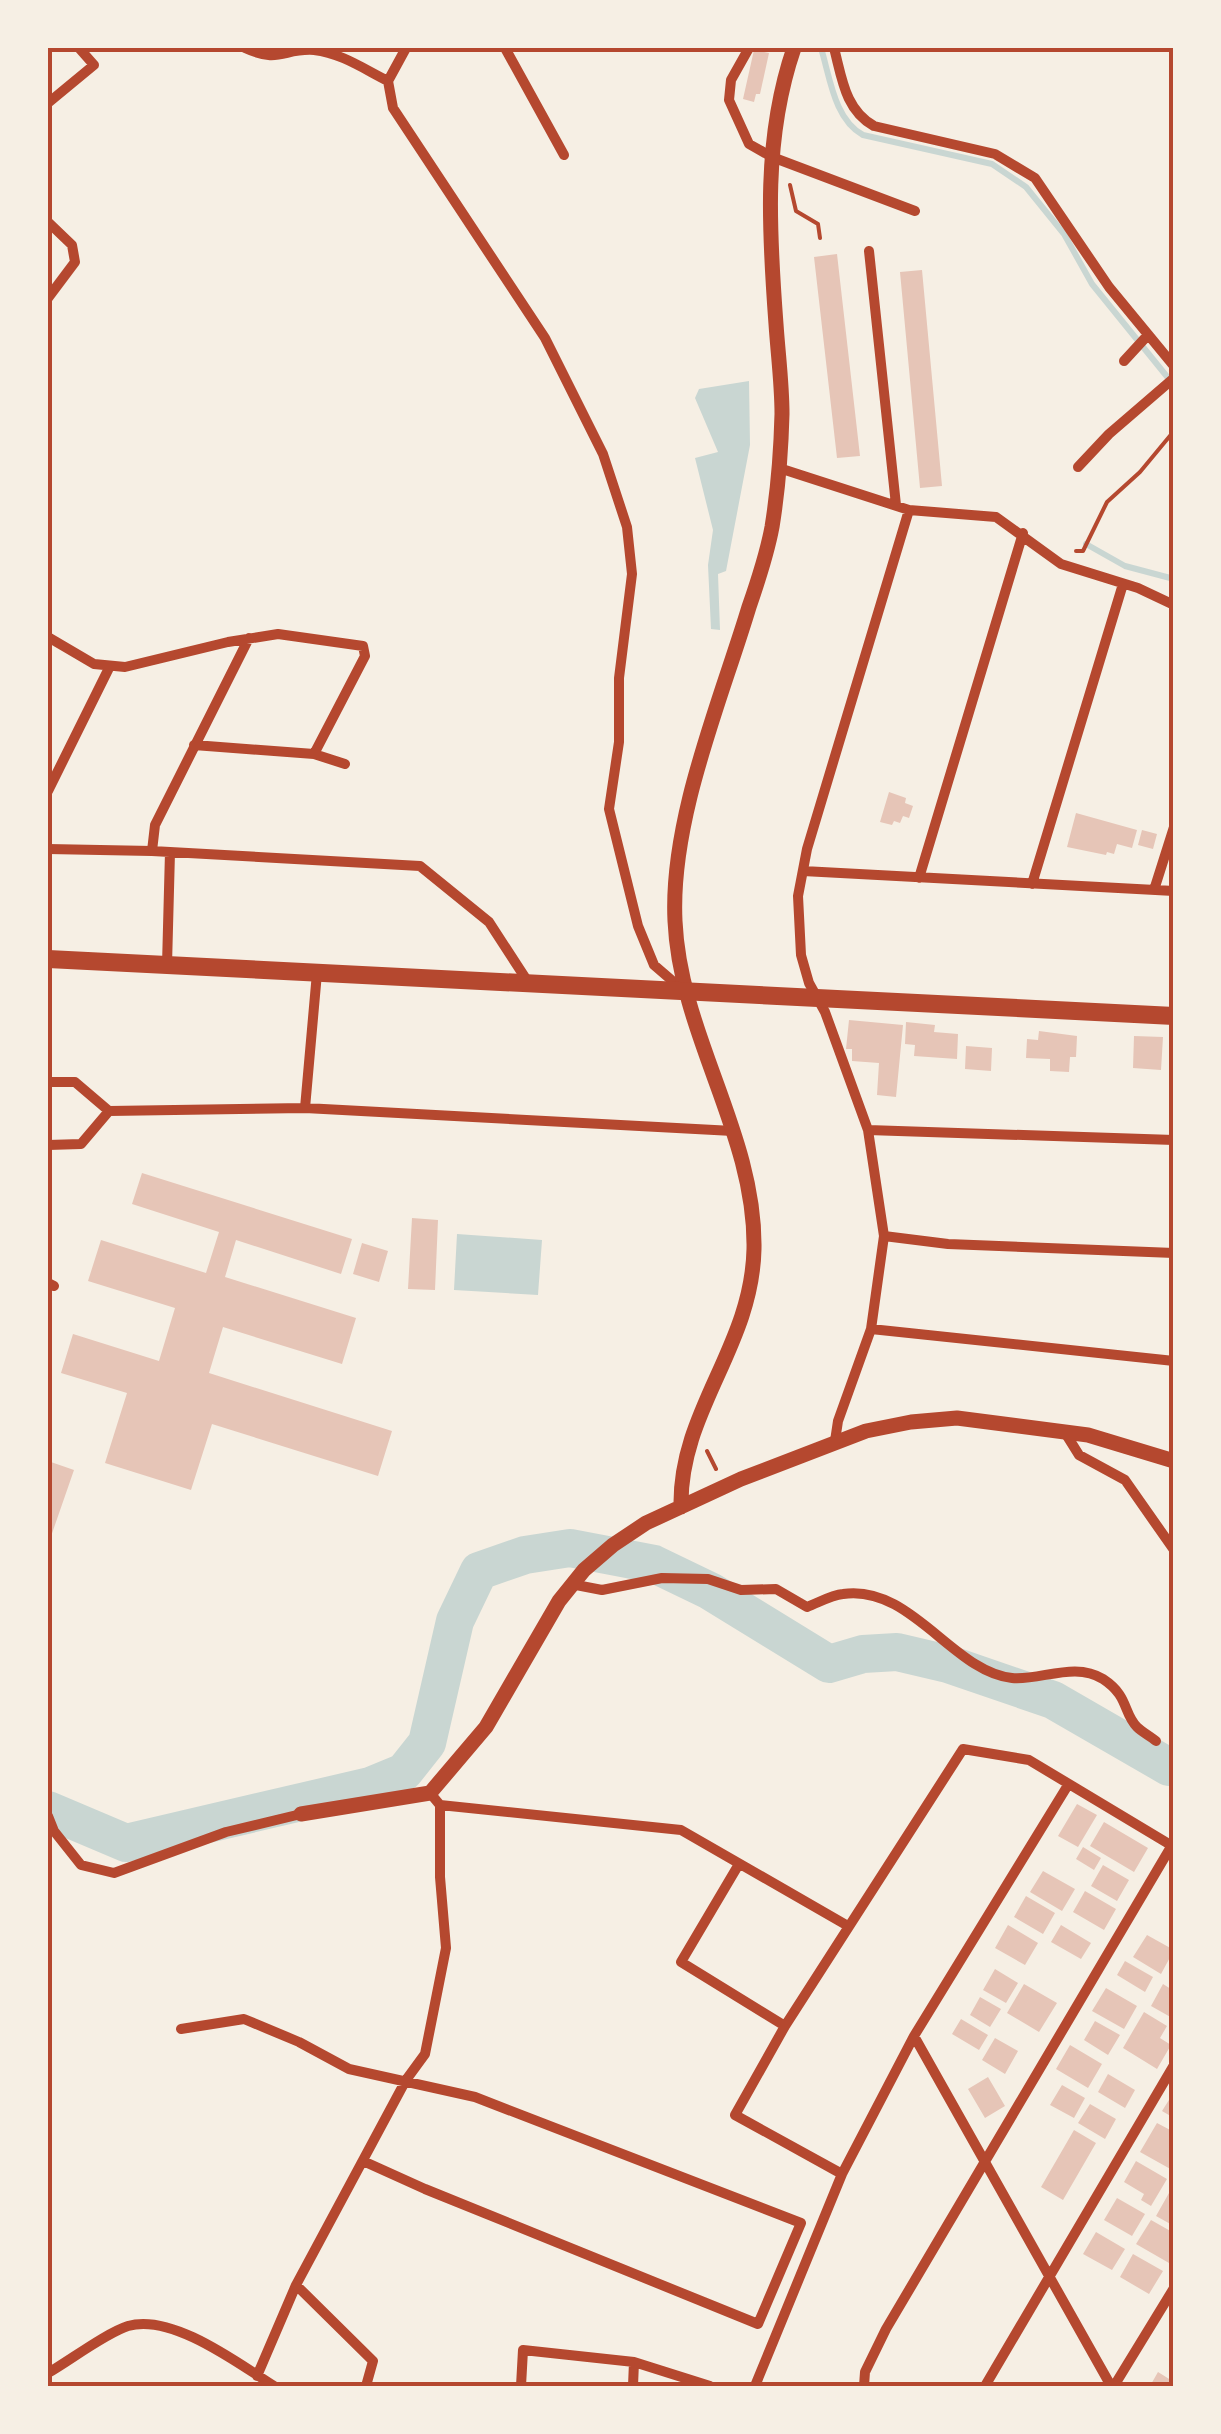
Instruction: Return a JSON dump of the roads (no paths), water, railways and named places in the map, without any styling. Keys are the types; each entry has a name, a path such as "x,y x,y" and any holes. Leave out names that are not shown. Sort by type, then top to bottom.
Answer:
{"main road":[{"path":"48,959 1174,1016"}],"street":[{"path":"48,103 94,65 79,48"},
{"path":"245,48 265,57 311,50 338,54 388,81"},
{"path":"406,48 388,81 393,108 545,338 604,454 627,527 632,574 619,678 619,742 609,810 638,926 654,966 684,991"},
{"path":"506,48 564,155"},
{"path":"749,48 732,80 730,100 749,144 772,157 916,211"},
{"path":"681,1507 680,1475 690,1435 731,1348 747,1303 754,1255 754,1207 733,1131 684,991 674,919 677,858 690,801 771,530 782,411 769,213 776,118 794,48"},
{"path":"834,48 848,97 861,118 874,126 995,154 1035,178 1109,286 1174,366"},
{"path":"48,222 72,245 75,262 48,298"},
{"path":"869,251 896,505"},
{"path":"1128,357 1147,337"},
{"path":"1078,466 1174,378"},
{"path":"779,468 909,510 996,516 1062,564 1174,605"},
{"path":"835,1441 871,1329 884,1236 868,1130 801,955 798,896 806,849 909,510"},
{"path":"918,878 1023,533"},
{"path":"1032,884 1123,584"},
{"path":"48,636 94,664 125,667 278,634 363,646 365,656 314,754"},
{"path":"152,851 155,824 249,638"},
{"path":"48,791 110,666"},
{"path":"194,746 314,754 346,764"},
{"path":"1154,890 1174,826"},
{"path":"48,849 420,866 489,922 528,982"},
{"path":"167,965 170,852"},
{"path":"803,871 1174,891"},
{"path":"305,1108 316,972"},
{"path":"48,1082 75,1082 109,1111 305,1108 733,1131"},
{"path":"48,1145 82,1144 109,1111"},
{"path":"868,1130 1174,1140"},
{"path":"884,1236 948,1244 1174,1253"},
{"path":"871,1329 1174,1361"},
{"path":"258,2376 296,2285 406,2080 425,2054 446,1948 435,1799 486,1726 571,1584 613,1545 646,1523 835,1441 888,1426 957,1418 1064,1430 1120,1442 1174,1461"},
{"path":"1064,1430 1080,1455 1125,1480 1174,1550"},
{"path":"571,1584 602,1590 662,1578 708,1579 741,1590 776,1589 807,1606 841,1594 868,1594 895,1604 985,1669 1012,1678 1059,1671 1098,1675 1119,1691 1134,1725 1156,1740"},
{"path":"842,2174 735,2114 785,2026 962,1748 1029,1760 1173,1846 886,2329 865,2372 864,2386"},
{"path":"755,2386 842,2174 914,2036 1068,1785"},
{"path":"48,1816 54,1831 81,1865 114,1873 226,1832 301,1814 435,1799 681,1830 848,1926"},
{"path":"739,1864 681,1962 785,2026"},
{"path":"181,2029 244,2019 299,2042 348,2069 476,2097 801,2223 758,2324 425,2190 363,2161"},
{"path":"914,2036 1112,2386 1174,2288"},
{"path":"985,2386 1174,2066"},
{"path":"296,2285 373,2361 366,2386"},
{"path":"48,2373 128,2326 162,2326 212,2346 274,2386"},
{"path":"521,2386 522,2350 634,2362 710,2386"},
{"path":"633,2386 634,2362"}],"waterway":[{"path":"821,48 839,108 863,135 992,164 1026,187 1064,234 1092,284 1173,384"},
{"path":"1086,544 1125,566 1174,579"},
{"path":"48,1810 126,1843 370,1786 404,1772 427,1743 455,1621 479,1571 525,1555 570,1548 654,1564 710,1591 829,1664 863,1654 897,1652 948,1664 1053,1700 1169,1767"}]}
